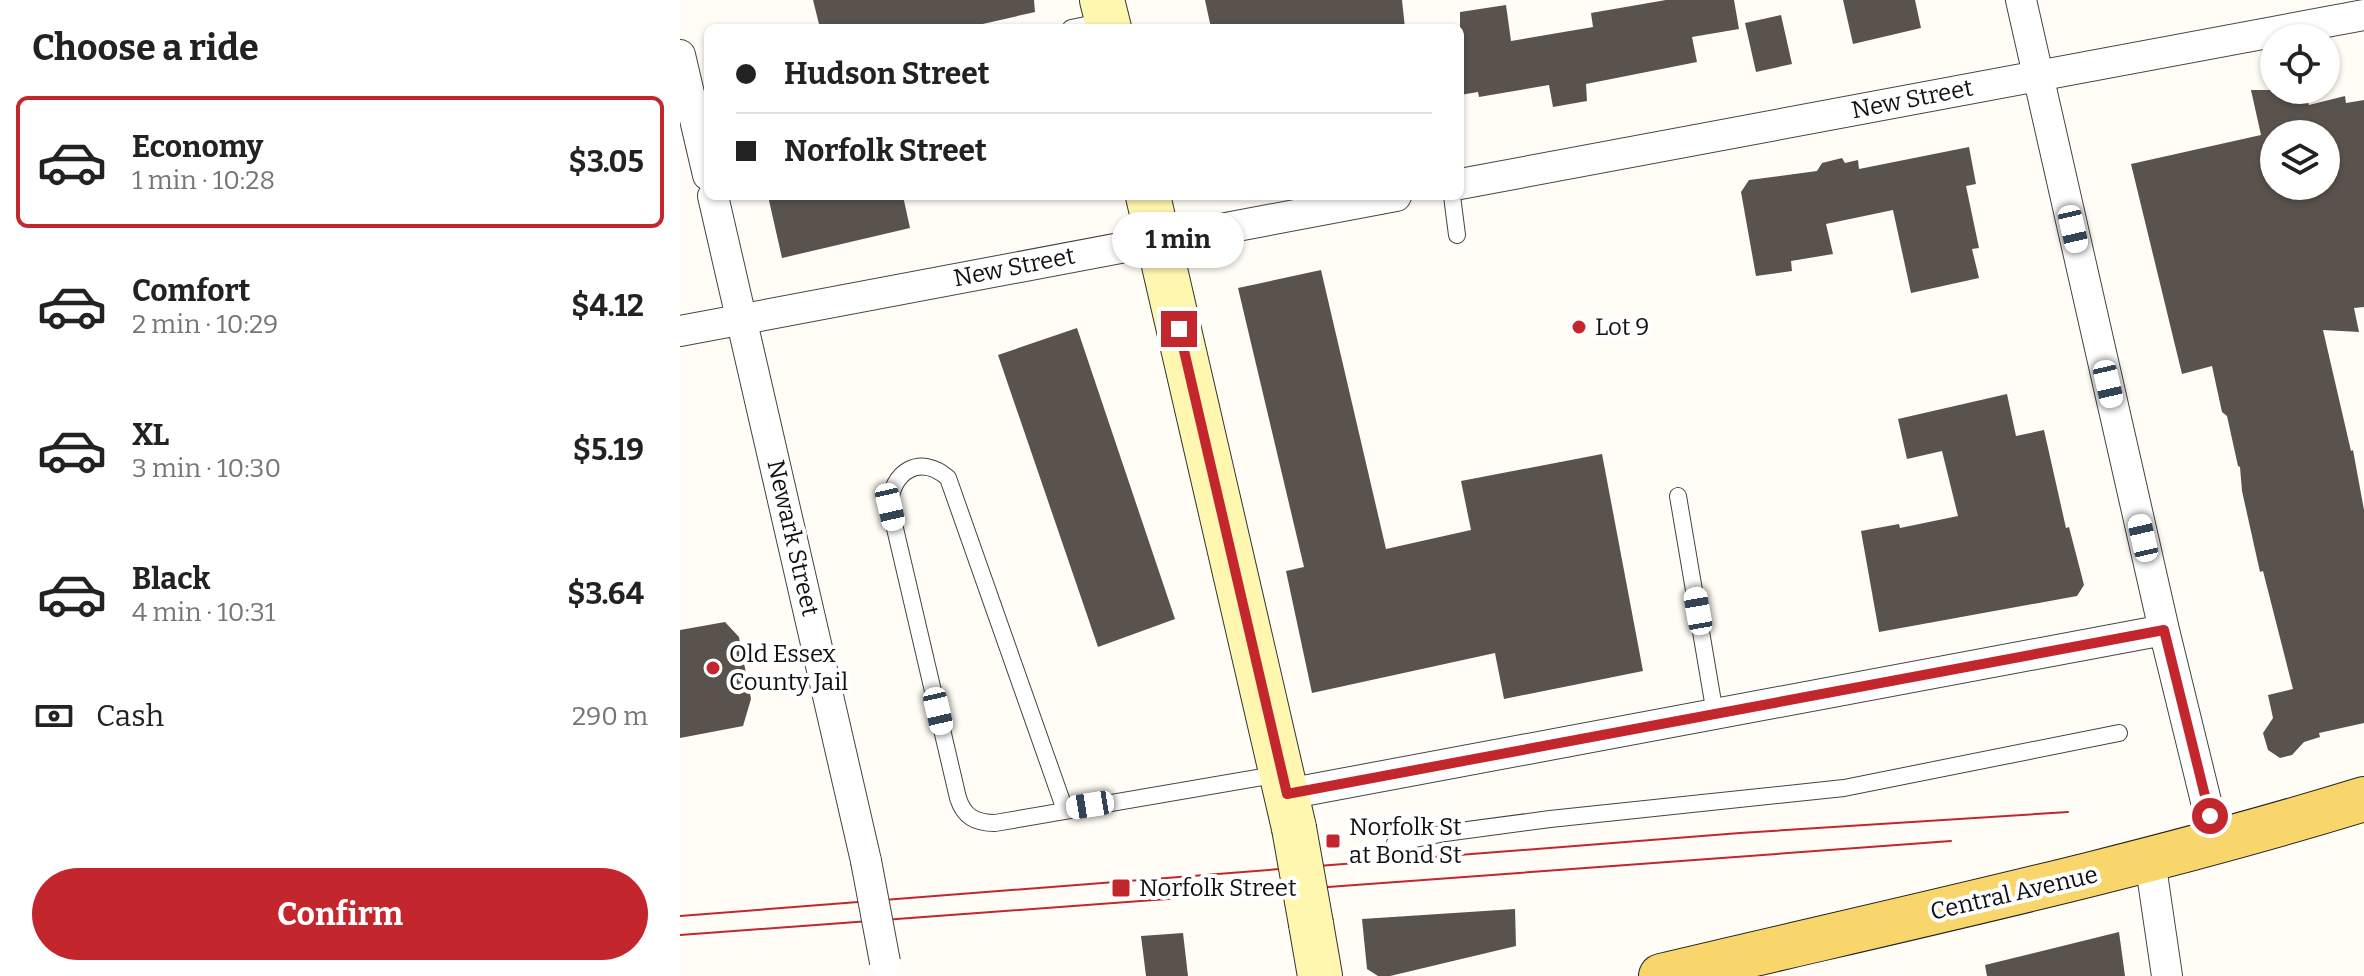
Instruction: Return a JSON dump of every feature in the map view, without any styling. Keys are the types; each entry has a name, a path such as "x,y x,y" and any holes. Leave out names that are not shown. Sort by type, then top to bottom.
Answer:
{"main road":[{"path":"1149,200 1288,799 1320,976"},
{"name":"Central Avenue","path":"1661,976 1754,965 2150,860 2364,799"}],"street":[{"path":"2021,0 2164,630 2216,842"},
{"name":"New Street","path":"1464,183 2364,15"},
{"path":"680,55 704,158"},
{"name":"Newark Street","path":"714,200 866,861 886,969"},
{"name":"New Street","path":"680,331 1374,200"},
{"path":"1288,799 1715,714 2164,630"},
{"path":"2150,860 2167,976"}],"lane":[{"path":"1453,200 1457,235"},
{"path":"1065,810 948,478 930,467 919,466 903,473 894,482 890,507 961,806 971,819 982,823 1065,810 1288,799"},
{"path":"1678,496 1715,714"},
{"path":"1395,843 1550,819 1844,788 2119,733"}],"building":[{"path":"813,0 1034,0 1035,12 982,24 819,24"},
{"path":"1205,0 1402,0 1405,24 1210,24"},
{"path":"1666,0 1734,0 1739,29 1692,37 1697,62 1586,84 1587,101 1553,107 1549,85 1479,97 1478,92 1464,94 1464,24 1460,24 1460,12 1506,5 1511,41 1593,27 1591,13"},
{"path":"1843,0 1915,0 1921,28 1853,44"},
{"path":"1781,15 1792,64 1756,72 1745,23"},
{"path":"2251,90 2260,90 2260,104 2340,104 2340,97 2345,96 2346,103 2364,100 2364,307 2354,308 2359,332 2323,330 2353,450 2364,510 2364,723 2319,733 2320,737 2304,742 2292,755 2280,758 2268,750 2263,733 2273,718 2268,695 2293,689 2263,571 2260,572 2227,416 2222,412 2212,366 2182,374 2131,164 2260,135 2260,200 2340,200 2340,120 2260,120 2260,130"},
{"path":"1969,147 1976,184 1966,186 1979,248 1972,249 1979,278 1911,293 1893,210 1826,224 1833,254 1791,261 1792,271 1756,276 1741,192 1749,180 1817,171 1822,163 1842,158 1845,163 1858,160 1859,169"},
{"path":"769,200 904,200 910,228 782,258"},
{"path":"1321,270 1386,549 1471,530 1461,481 1602,454 1643,671 1504,699 1495,653 1312,693 1286,571 1304,567 1238,288"},
{"path":"1077,328 1175,619 1098,647 998,355"},
{"path":"2007,394 2016,436 2044,430 2066,528 2069,527 2084,585 2077,596 1879,632 1861,531 1899,524 1900,528 1958,516 1942,451 1907,459 1898,419"},
{"name":"Old Essex County Jail","path":"725,622 739,637 751,699 743,726 680,738 680,630"},
{"path":"1515,909 1516,946 1390,976 1378,976 1367,969 1362,919"},
{"path":"2119,932 2125,976 1987,976 1985,965"},
{"path":"1183,933 1188,976 1146,976 1141,936"}],"tram line":[{"path":"680,916 1740,833 2068,812"},
{"path":"680,935 1951,841"}],"place":[{"name":"Lot 9","path":"1579,327"},
{"name":"Old Essex County Jail","path":"713,668"},
{"name":"Norfolk St at Bond St","path":"1333,841"},
{"name":"Norfolk Street","path":"1121,888"}],"route":[{"path":"1179,329 1287,794 2164,630 2210,816"}]}
